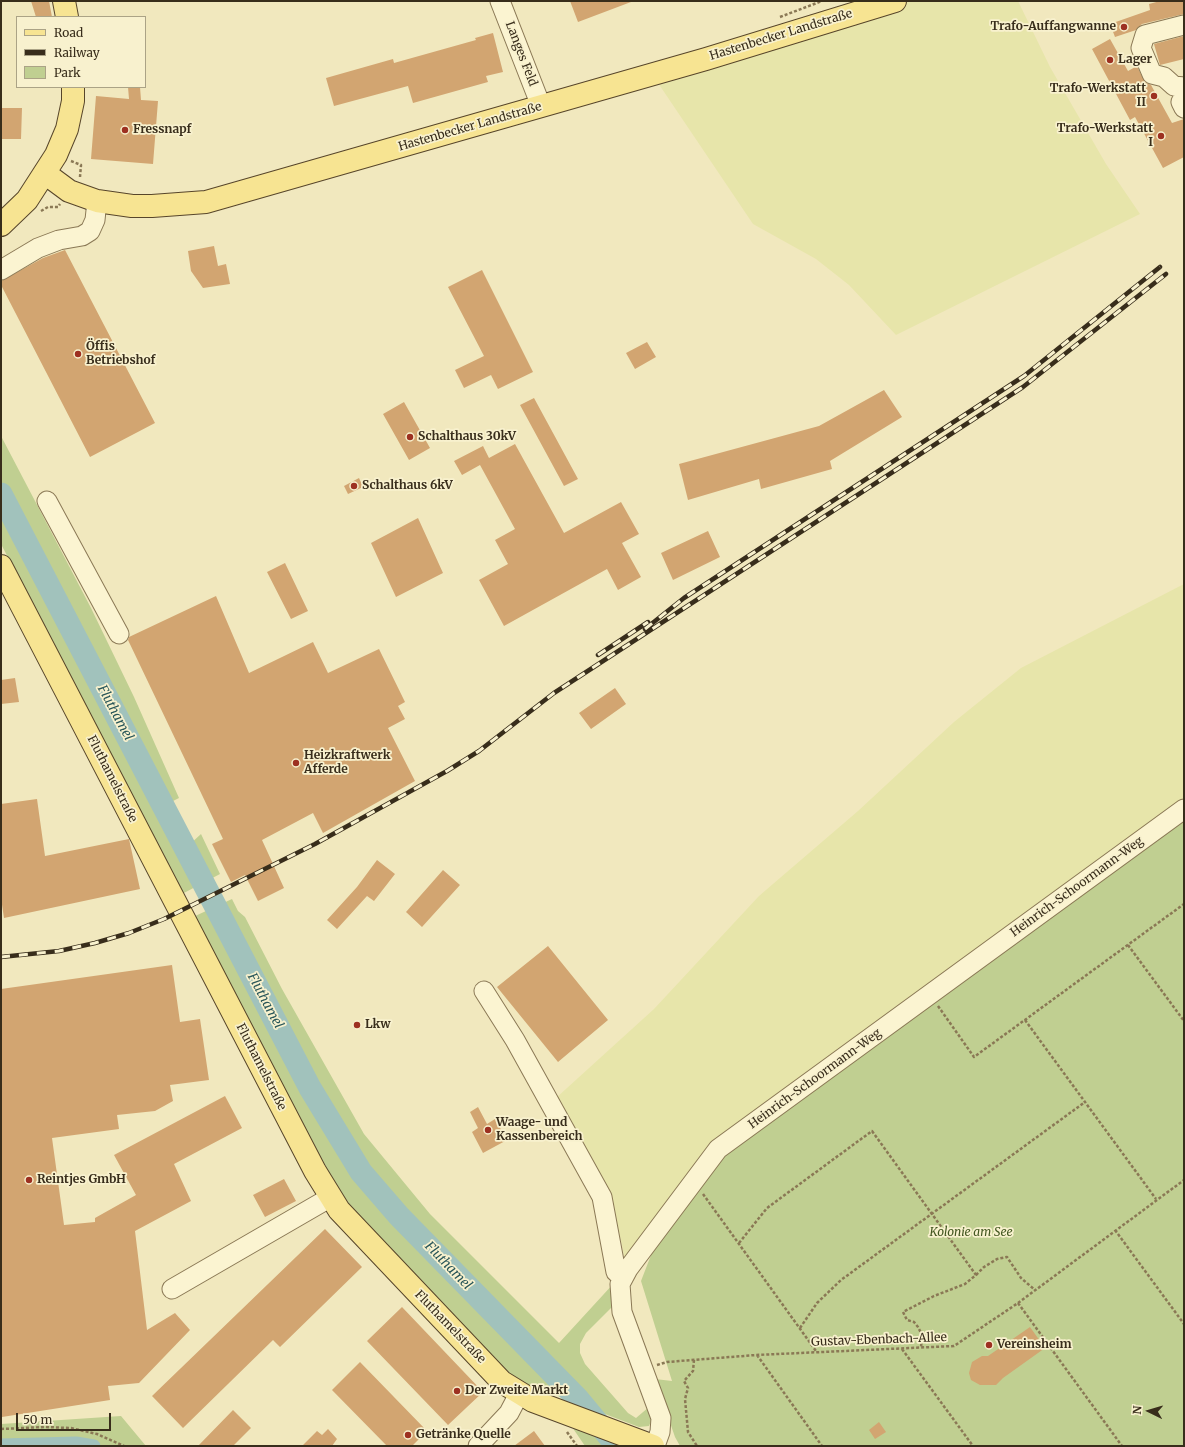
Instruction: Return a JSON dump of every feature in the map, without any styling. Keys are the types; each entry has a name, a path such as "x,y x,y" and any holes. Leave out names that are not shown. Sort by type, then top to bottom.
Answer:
{"main road":[{"path":"64,1 67,16"},
{"name":"Hastenbecker Landstraße","path":"46,174 69,191 97,201 152,206 206,202 713,56 884,2"},
{"path":"1,225 27,200 46,174 56,155 67,129 73,102 73,88"},
{"name":"Fluthamelstraße","path":"1,566 315,1172 339,1210 502,1382 519,1394 580,1419 654,1446"}],"street":[{"name":"Langes Feld","path":"500,1 541,106"},
{"path":"1184,25 1145,35 1141,48 1152,74 1164,77 1174,86 1184,87"},
{"path":"1184,97 1181,102 1184,108"},
{"path":"1,270 38,248 59,240 82,236 90,231 95,220 97,201"},
{"path":"47,501 119,634"},
{"name":"Heinrich-Schoormann-Weg","path":"654,1446 660,1432 662,1418 622,1312 620,1284 628,1269 718,1149 1184,808"},
{"path":"484,990 515,1040 602,1197 616,1272"},
{"path":"172,1289 331,1198"},
{"path":"478,1446 509,1413 519,1394"}],"path":[{"path":"930,995 974,1057 1184,904"},
{"path":"1128,945 1184,1021"},
{"path":"1025,1020 1156,1199"},
{"path":"800,1328 817,1303 841,1280 1085,1102"},
{"path":"739,1243 767,1208 872,1132 976,1275"},
{"name":"Gustav-Ebenbach-Allee","path":"643,1369 667,1362 756,1355 816,1351 954,1346 1018,1303 1156,1199 1184,1180"},
{"path":"693,1182 739,1243 816,1351"},
{"path":"1115,1230 1184,1324"},
{"path":"922,1348 922,1335 914,1322 907,1320 903,1312 934,1296 965,1284 984,1267 997,1259 1008,1257 1021,1278 1035,1290"},
{"path":"1018,1303 1122,1446"},
{"path":"902,1349 973,1446"},
{"path":"756,1355 822,1446"},
{"path":"694,1360 694,1371 684,1381 688,1388 685,1399 688,1432 697,1446"},
{"path":"1,1429 44,1427 71,1428 97,1434 124,1446"}],"shaded area":[{"path":"895,1 1018,1 1050,67 1106,164 1140,214 896,335 849,285 816,259 753,224 652,74"},
{"path":"1184,584 1184,804 625,1260 612,1199 556,1098 654,1009 759,896 858,811 954,722 1021,668"}],"green space":[{"path":"1,436 91,608 134,697 179,798 171,802 185,825 182,833 189,845 201,834 220,874 182,894 1,544"},
{"name":"Kolonie am See","path":"1184,814 1184,1446 680,1446 675,1437 655,1379 672,1381 641,1281 653,1250 720,1152"},
{"path":"232,899 238,911 245,917 282,989 364,1134 430,1214 559,1343 614,1283 613,1306 586,1333 580,1344 580,1353 585,1364 628,1413 636,1418 649,1407 652,1419 649,1426 639,1427 516,1380 359,1223 325,1178 193,917"},
{"path":"121,1416 146,1446 1,1446 1,1424"},
{"path":"572,1427 624,1446 585,1446"}],"building":[{"path":"31,1 49,1 52,16 36,16"},
{"path":"570,1 631,1 631,2 578,22"},
{"path":"1160,1 1184,1 1184,14 1142,24 1136,30 1115,37 1110,24 1150,10 1149,4"},
{"path":"493,33 503,72 486,76 488,82 413,103 408,86 334,106 326,78 393,59 394,63 476,40 475,38"},
{"path":"1184,36 1184,59 1160,65 1154,44"},
{"path":"1110,39 1128,71 1137,66 1145,82 1151,85 1172,123 1184,119 1184,157 1163,168 1135,117 1130,120 1092,49"},
{"name":"Fressnapf","path":"128,88 140,88 141,100 158,101 153,164 91,159 96,96 129,99"},
{"path":"1,108 22,108 21,139 1,139"},
{"path":"214,246 218,266 226,264 230,284 203,288 191,271 188,251"},
{"name":"Öffis Betriebshof","path":"65,250 155,423 90,457 1,285 1,281 43,258"},
{"path":"482,270 533,372 498,389 491,375 464,388 455,370 484,356 448,287"},
{"path":"647,342 656,357 635,369 626,353"},
{"path":"884,390 902,417 830,461 832,469 761,489 759,479 688,500 679,464 819,426"},
{"path":"534,398 578,479 564,486 520,405"},
{"name":"Schalthaus 30kV","path":"404,402 430,448 409,460 383,414"},
{"path":"515,444 564,533 621,502 639,534 622,543 641,577 618,590 607,569 504,626 479,580 508,564 495,540 515,529 480,465 462,475 454,461 483,446 489,458"},
{"name":"Schalthaus 6kV","path":"359,478 363,487 348,494 344,486"},
{"path":"418,518 443,573 396,597 371,543"},
{"path":"708,531 720,557 673,580 661,553"},
{"path":"285,563 308,611 291,619 267,572"},
{"name":"Heizkraftwerk Afferde","path":"216,596 249,673 313,642 328,673 379,649 405,702 398,706 405,719 388,728 415,781 323,833 313,813 262,840 284,888 258,901 245,875 231,882 212,844 223,839 128,640 129,637"},
{"path":"15,678 19,702 1,704 1,680"},
{"path":"615,688 626,704 591,729 579,713"},
{"path":"37,799 45,856 129,839 140,889 4,918 1,898 1,804"},
{"path":"377,860 395,874 374,901 367,896 337,929 327,920 357,887"},
{"path":"443,870 460,885 422,927 406,912"},
{"path":"548,946 608,1020 558,1062 497,987"},
{"name":"Reintjes GmbH","path":"172,965 180,1022 200,1019 209,1080 170,1085 173,1101 155,1111 117,1115 119,1129 52,1138 64,1225 95,1222 95,1218 136,1195 114,1155 225,1096 242,1128 174,1164 191,1201 135,1231 147,1330 175,1313 190,1330 139,1383 108,1386 110,1400 2,1417 1,989"},
{"name":"Waage- und Kassenbereich","path":"478,1107 487,1124 495,1119 507,1140 483,1153 472,1132 478,1128 470,1112"},
{"path":"284,1179 296,1201 265,1217 253,1195"},
{"path":"325,1229 362,1267 280,1347 273,1340 183,1428 152,1396"},
{"path":"402,1307 483,1392 448,1425 367,1341"},
{"path":"1030,1327 1045,1348 1003,1378 996,1385 980,1385 971,1380 969,1373 972,1362 982,1356 988,1356"},
{"path":"360,1362 427,1431 412,1446 387,1446 332,1390"},
{"path":"233,1410 251,1428 233,1446 198,1446"},
{"path":"879,1422 886,1432 875,1439 869,1430"},
{"path":"328,1429 337,1439 332,1446 302,1446 317,1431 322,1435"},
{"path":"534,1431 545,1446 514,1446"}],"waterway":[{"name":"Fluthamel","path":"1,494 310,1088 361,1172 399,1216 578,1399 617,1446"},
{"path":"1,1445 76,1443 94,1446"}],"railway":[{"path":"645,629 684,598 1024,376 1160,267"},
{"path":"1,957 59,951 95,943 129,933 164,919 315,844 447,771 479,751 554,693 1023,387 1166,274"},
{"path":"598,655 648,622"}],"place":[{"name":"Trafo-Auffangwanne","path":"1124,27"},
{"name":"Lager","path":"1110,60"},
{"name":"Trafo-Werkstatt II","path":"1154,96"},
{"name":"Fressnapf","path":"125,130"},
{"name":"Trafo-Werkstatt I","path":"1161,136"},
{"name":"Öffis Betriebshof","path":"78,354"},
{"name":"Schalthaus 30kV","path":"410,437"},
{"name":"Schalthaus 6kV","path":"354,486"},
{"name":"Heizkraftwerk Afferde","path":"296,763"},
{"name":"Lkw","path":"357,1025"},
{"name":"Waage- und Kassenbereich","path":"488,1130"},
{"name":"Reintjes GmbH","path":"29,1180"},
{"name":"Vereinsheim","path":"989,1345"},
{"name":"Der Zweite Markt","path":"457,1391"},
{"name":"Getränke Quelle","path":"408,1435"}]}
